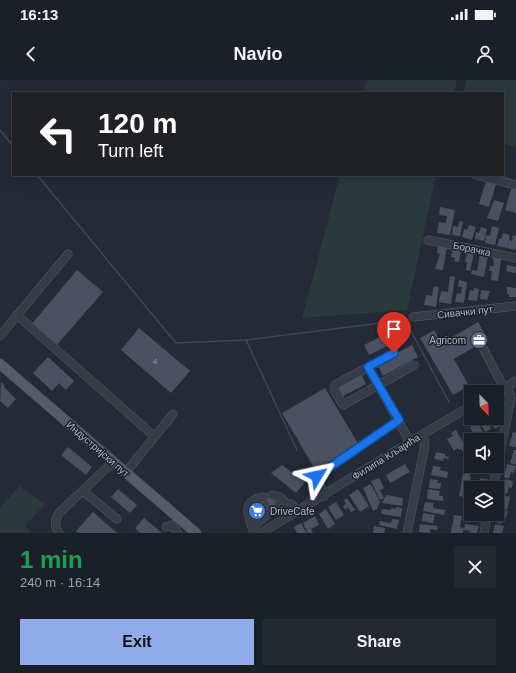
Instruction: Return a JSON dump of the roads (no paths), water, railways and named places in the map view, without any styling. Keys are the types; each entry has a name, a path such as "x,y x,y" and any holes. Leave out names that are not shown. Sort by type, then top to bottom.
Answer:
{"main road":[{"name":"Индустријски пут","path":"0,364 194,532"}],"street":[{"path":"480,176 516,185"},
{"name":"Борачка","path":"428,240 516,258"},
{"path":"0,336 68,254"},
{"name":"Сивачки пут","path":"414,317 516,306"},
{"path":"17,315 154,436"},
{"path":"483,348 511,398 494,481"},
{"path":"394,353 335,385 341,403 346,405 414,365"},
{"path":"368,367 410,442"},
{"path":"506,387 516,381"},
{"name":"Филипа Кљајића","path":"261,533 464,410"},
{"path":"126,472 173,414"},
{"path":"324,496 317,476 399,420"},
{"path":"407,533 425,444 423,434"},
{"path":"59,533 56,529 57,517 114,462"},
{"path":"83,492 117,519"},
{"path":"287,504 272,509 253,530 248,518 247,508 251,502 265,498 280,497 287,504 291,504 298,511"},
{"path":"484,533 486,521"},
{"path":"166,527 172,525 178,533"}],"waterway":[{"path":"0,130 12,145"},
{"path":"38,176 176,343 246,340 405,320 449,402"},
{"path":"246,340 297,450"}],"tunnel":[{"path":"263,502 268,510"}],"place":[{"name":"Agricom","path":"479,340"},
{"name":"DriveCafe","path":"257,511"}]}
